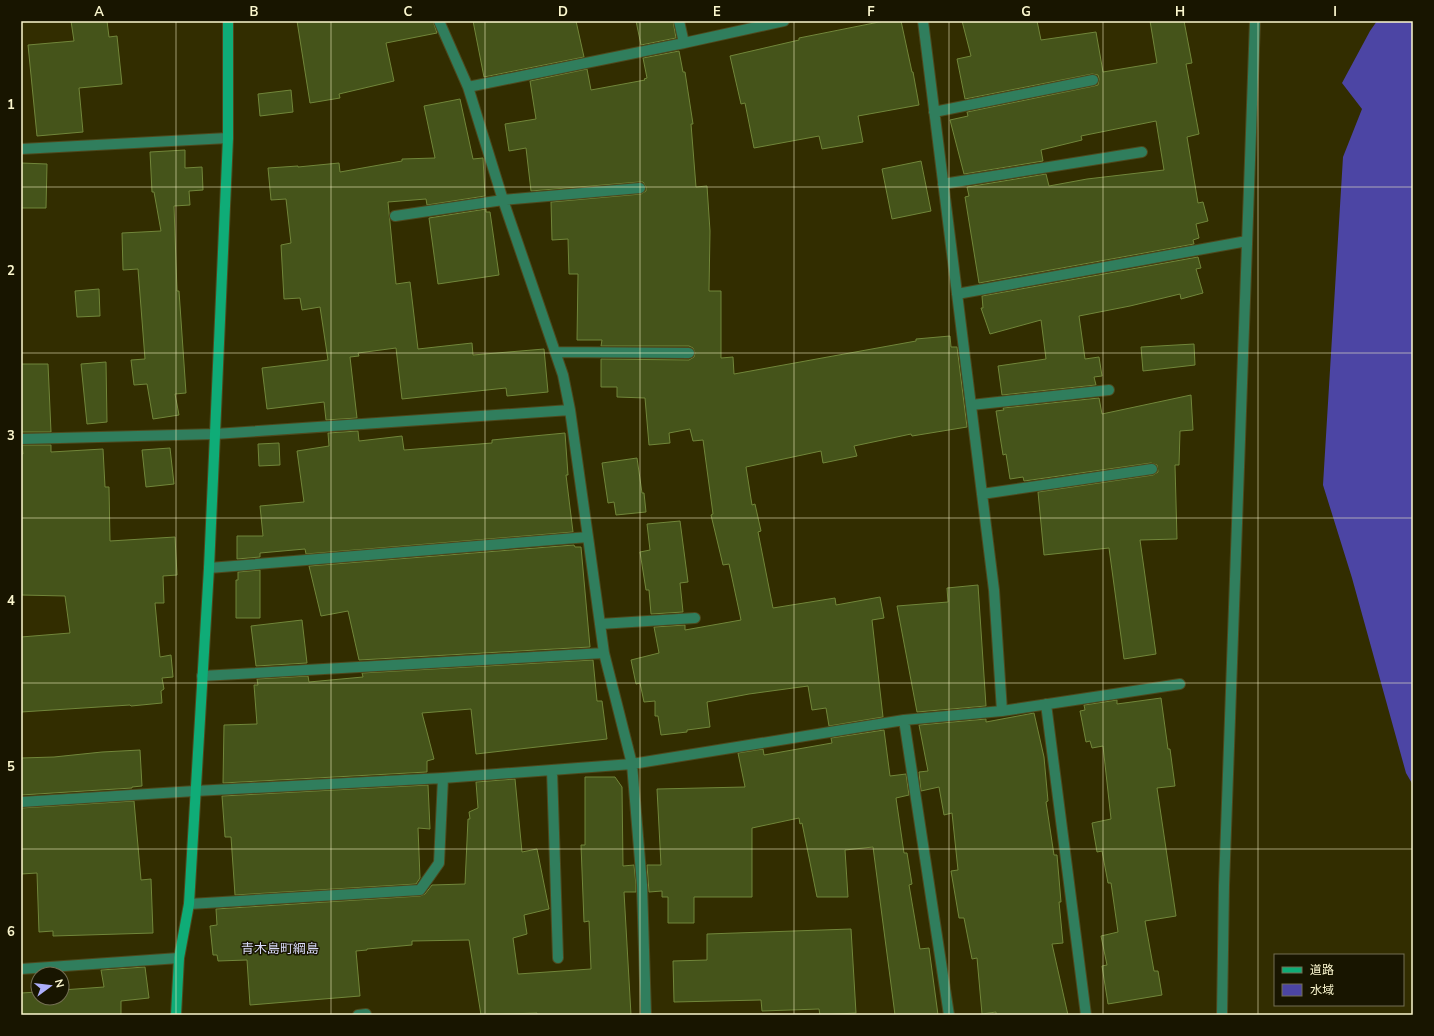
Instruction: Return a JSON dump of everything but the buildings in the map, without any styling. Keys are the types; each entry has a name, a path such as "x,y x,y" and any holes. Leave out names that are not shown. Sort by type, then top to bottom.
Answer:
{"street":[{"path":"176,1015 180,958 189,904 209,568 228,138 228,21"},
{"path":"439,21 468,87 503,200 563,376 570,410 604,653 632,764 642,885 646,1015"},
{"path":"680,21 684,43"},
{"path":"468,87 784,21"},
{"path":"922,21 994,590 1002,711"},
{"path":"1222,1015 1224,886 1255,21"},
{"path":"934,112 1093,80"},
{"path":"21,149 228,138"},
{"path":"943,184 1142,152"},
{"path":"395,216 503,200 640,188"},
{"path":"957,294 1247,241"},
{"path":"555,352 689,353"},
{"path":"971,405 1109,390"},
{"path":"21,439 215,434 570,410"},
{"path":"982,494 1152,469"},
{"path":"209,568 588,537"},
{"path":"600,624 695,618"},
{"path":"202,676 604,653"},
{"path":"21,802 443,778 632,764 904,720 1002,711 1180,684"},
{"path":"1046,704 1086,1015"},
{"path":"904,720 949,1015"},
{"path":"552,770 558,958"},
{"path":"189,904 420,890 439,863 443,778"},
{"path":"21,969 180,958"},
{"path":"358,1015 366,1014"}],"water":[{"path":"1377,21 1413,21 1413,785 1406,773 1352,578 1323,485 1343,157 1362,109 1342,83"}],"district":[{"name":"青木島町綱島","path":"280,948"}]}
